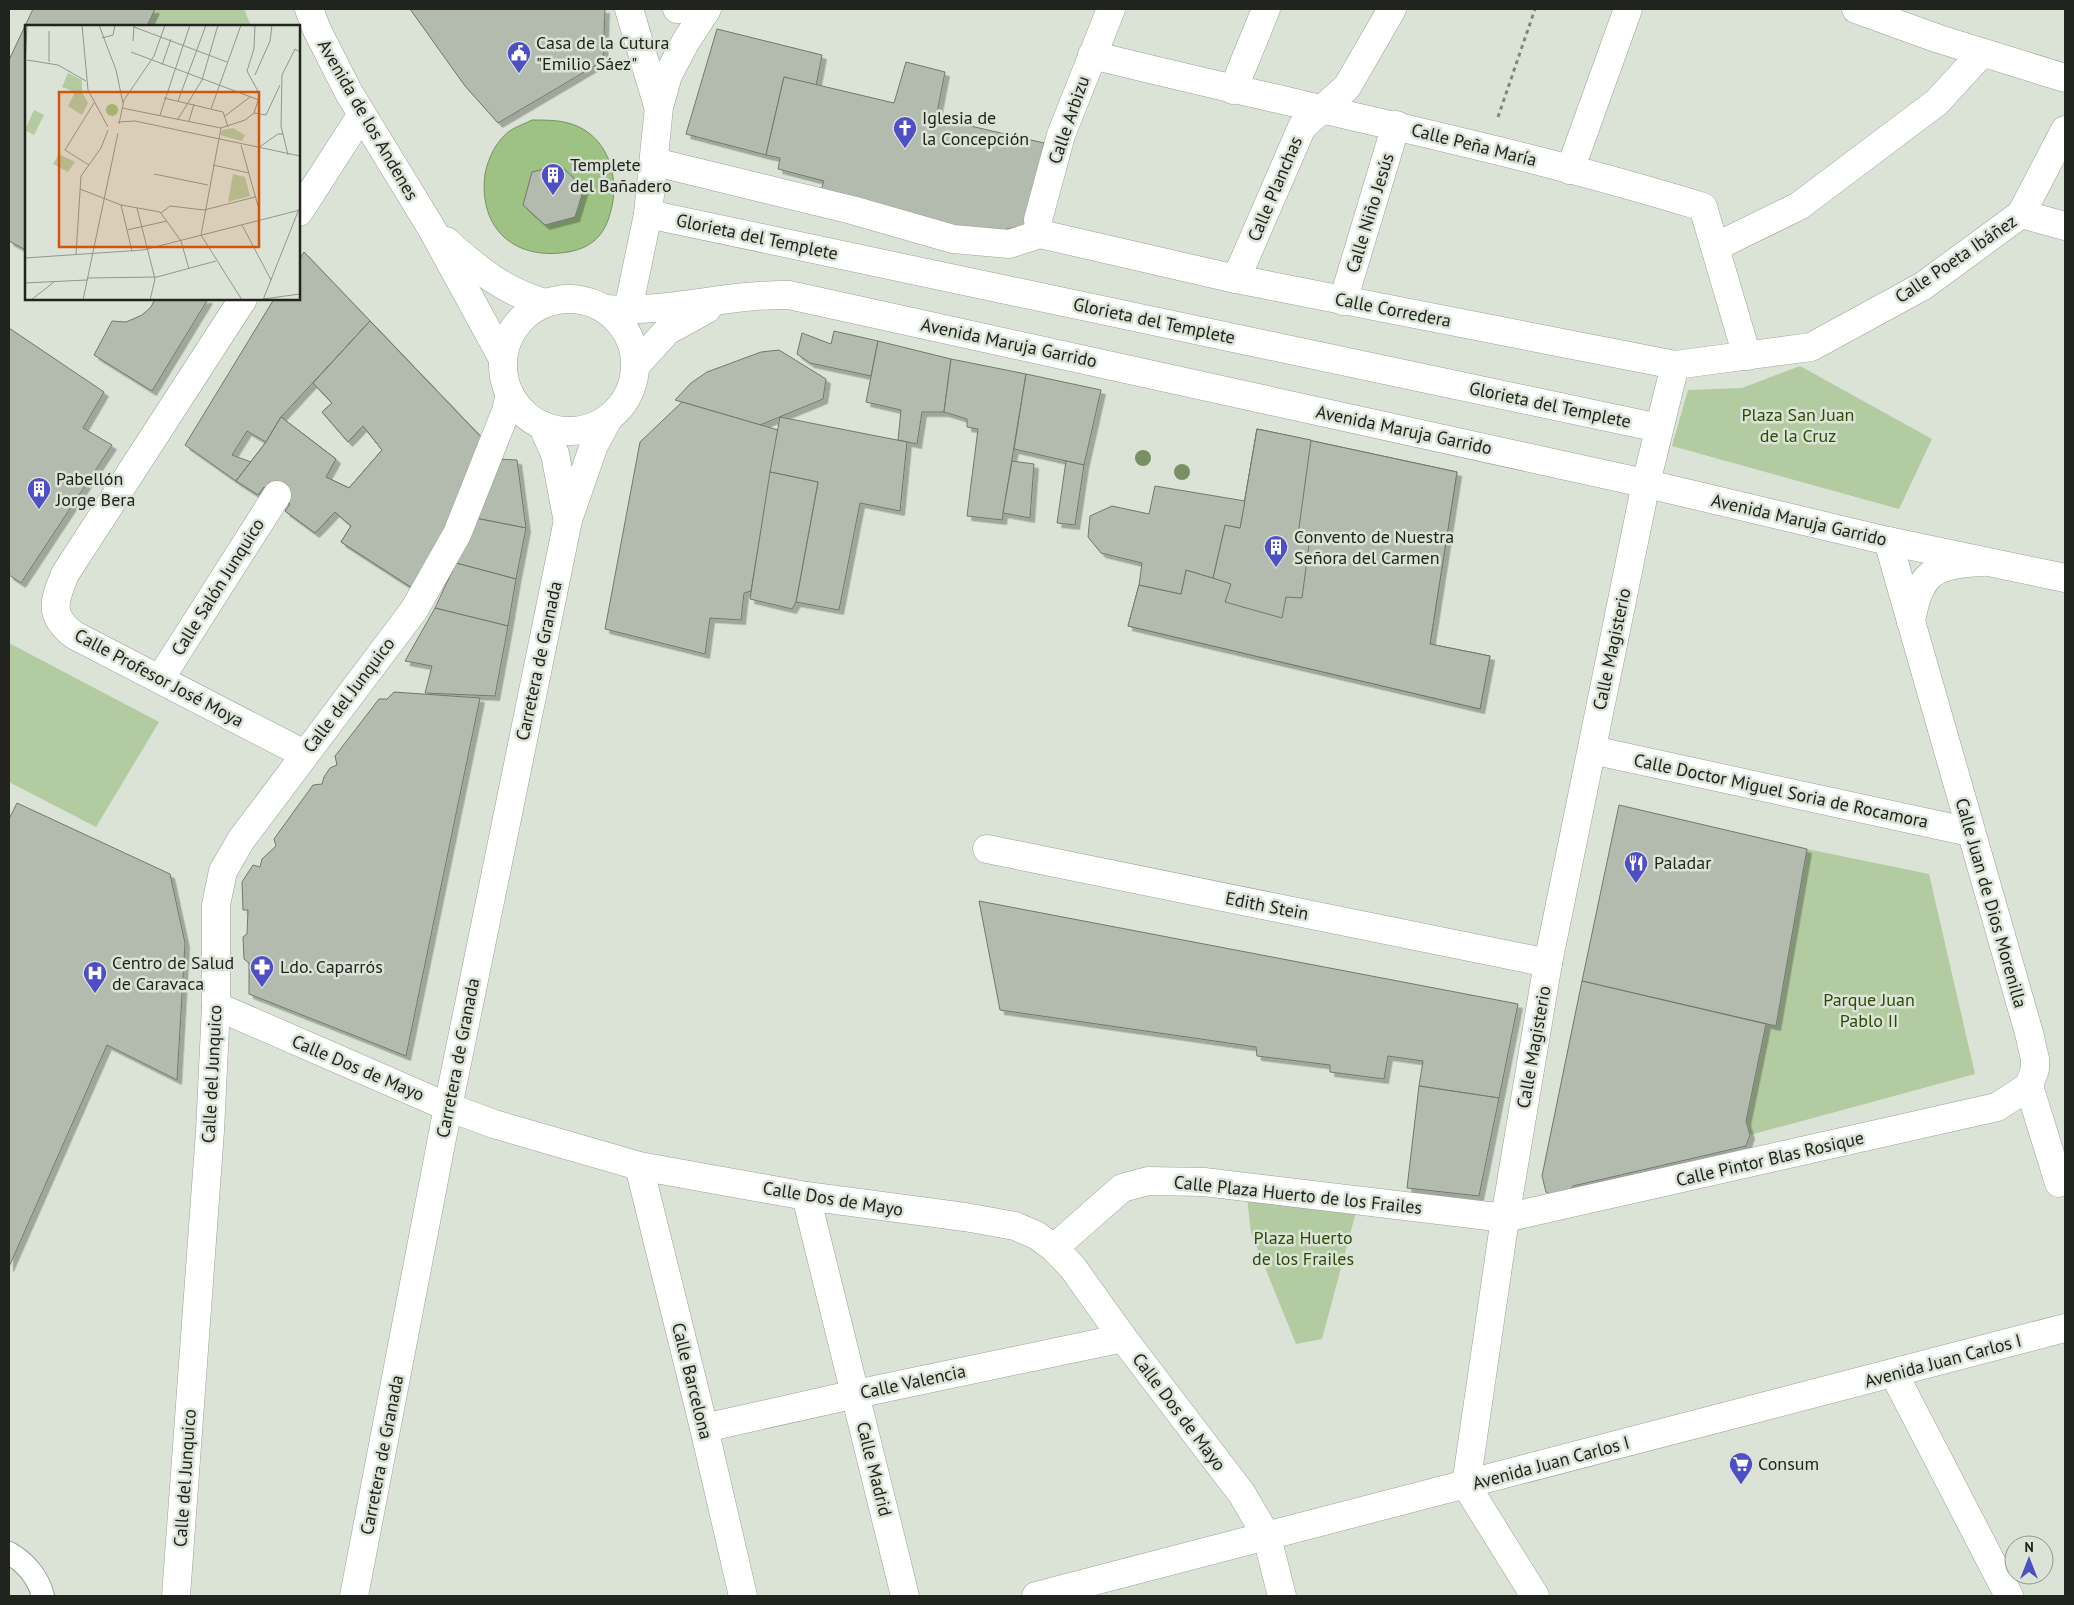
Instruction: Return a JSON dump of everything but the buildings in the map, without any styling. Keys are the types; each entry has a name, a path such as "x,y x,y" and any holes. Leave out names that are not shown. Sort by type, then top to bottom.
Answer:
{"street":[{"name":"Avenida de los Andenes","path":"309,9 317,30 362,114 432,229"},
{"path":"629,9 658,107"},
{"path":"677,9 685,9"},
{"path":"619,314 648,214 658,107 668,75 686,41 707,9"},
{"name":"Calle Arbizu","path":"1040,234 1038,220 1062,135 1111,9"},
{"path":"1233,90 1266,9"},
{"name":"Calle Planchas","path":"1236,279 1302,127 1347,88 1392,9"},
{"path":"1570,170 1628,9"},
{"path":"1856,9 1982,53 2065,78"},
{"path":"1715,247 1799,206 1937,102 1982,53"},
{"name":"Calle Peña María","path":"1092,54 1233,90 1323,108 1487,146 1703,206 1747,356"},
{"path":"300,210 362,114"},
{"name":"Calle Niño Jesús","path":"1343,301 1396,126"},
{"name":"Calle Poeta Ibáñez","path":"1747,356 1811,347 1923,286 2022,214 2065,130"},
{"path":"654,162 852,210 953,239 1009,244 1040,234"},
{"name":"Glorieta del Templete","path":"648,214 1659,428"},
{"path":"2022,214 2065,226"},
{"path":"432,229 479,270 506,289 545,303"},
{"path":"432,229 503,359"},
{"name":"Calle Corredera","path":"1040,234 1236,279 1675,365 1747,356"},
{"name":"Avenida Maruja Garrido","path":"619,314 742,296 789,295 1646,483 1888,541 2064,575"},
{"name":"Avenida Maruja Garrido","path":"636,364 667,331 704,310 742,296"},
{"path":"576,298 587,300 619,314 634,346 636,364 633,384 624,404 608,419 588,429 576,431 559,430 542,425 520,410 510,395 503,371 503,359 508,338 519,320 545,303 576,298"},
{"name":"Calle Profesor José Moya","path":"242,300 65,574 56,596 56,611 61,625 74,635 304,754"},
{"name":"Calle Magisterio","path":"1466,1485 1505,1218 1548,964 1646,483 1675,365"},
{"name":"Calle del Junquico","path":"176,1596 209,1141 216,1006 216,905 223,871 241,840 414,610 436,574 457,534 506,411 510,395"},
{"name":"Carretera de Granada","path":"354,1596 448,1107 568,520 594,445 608,419"},
{"name":"Carretera de Granada","path":"542,425 555,454 568,520"},
{"name":"Calle Salón Junquico","path":"160,679 277,495"},
{"name":"Calle Juan de Dios Morenilla","path":"1888,541 2035,1058 2035,1069 2029,1086"},
{"name":"Calle Juan de Dios Morenilla","path":"1911,623 1918,588 1925,578 1940,569 1962,563 1994,562"},
{"name":"Calle Doctor Miguel Soria de Rocamora","path":"1592,750 1970,832"},
{"name":"Edith Stein","path":"987,850 1548,964"},
{"name":"Calle Dos de Mayo","path":"216,1006 448,1107 494,1124 639,1166 806,1196 1015,1226 1036,1235 1054,1248 1073,1268 1123,1338 1242,1494 1267,1537 1282,1596"},
{"path":"2029,1086 2058,1183"},
{"name":"Calle Pintor Blas Rosique","path":"1505,1218 1998,1107 2029,1086"},
{"name":"Calle Barcelona","path":"639,1166 704,1428 743,1596"},
{"name":"Calle Plaza Huerto de los Frailes","path":"1054,1248 1122,1188 1148,1181 1204,1182 1505,1218"},
{"name":"Calle Madrid","path":"806,1196 905,1596"},
{"name":"Avenida Juan Carlos I","path":"1036,1596 2065,1328"},
{"name":"Calle Valencia","path":"704,1428 1123,1338"},
{"path":"1894,1374 2009,1596"},
{"path":"1466,1485 1535,1596"}],"lane":[{"path":"9,1552 23,1561 41,1587 43,1596"}],"path":[{"path":"1487,146 1535,9"}],"green space":[{"path":"155,9 244,9 251,25 147,25"},
{"name":"Plaza San Juan de la Cruz","path":"1800,366 1932,439 1899,509 1672,446 1688,390 1742,388"},
{"path":"9,643 159,722 96,827 9,782"},
{"name":"Parque Juan Pablo II","path":"1807,849 1929,874 1975,1074 1750,1135 1746,1121 1766,1024 1776,1026"},
{"name":"Plaza Huerto de los Frailes","path":"1247,1197 1356,1212 1322,1339 1296,1344 1251,1233"}],"shaded area":[{"path":"532,120 561,121 577,126 589,133 598,142 610,164 614,189 613,202 607,222 595,240 576,250 549,253 532,251 517,246 504,237 494,225 488,211 484,194 485,174 491,155 501,138"}],"place":[{"name":"Casa de la Cutura \"Emilio Sáez\"","path":"519,74"},
{"name":"Iglesia de la Concepción","path":"905,149"},
{"name":"Templete del Bañadero","path":"553,196"},
{"name":"Pabellón Jorge Bera","path":"39,510"},
{"name":"Convento de Nuestra Señora del Carmen","path":"1276,568"},
{"name":"Paladar","path":"1636,884"},
{"name":"Ldo. Caparrós","path":"262,988"},
{"name":"Centro de Salud de Caravaca","path":"95,994"},
{"name":"Consum","path":"1741,1485"}]}
